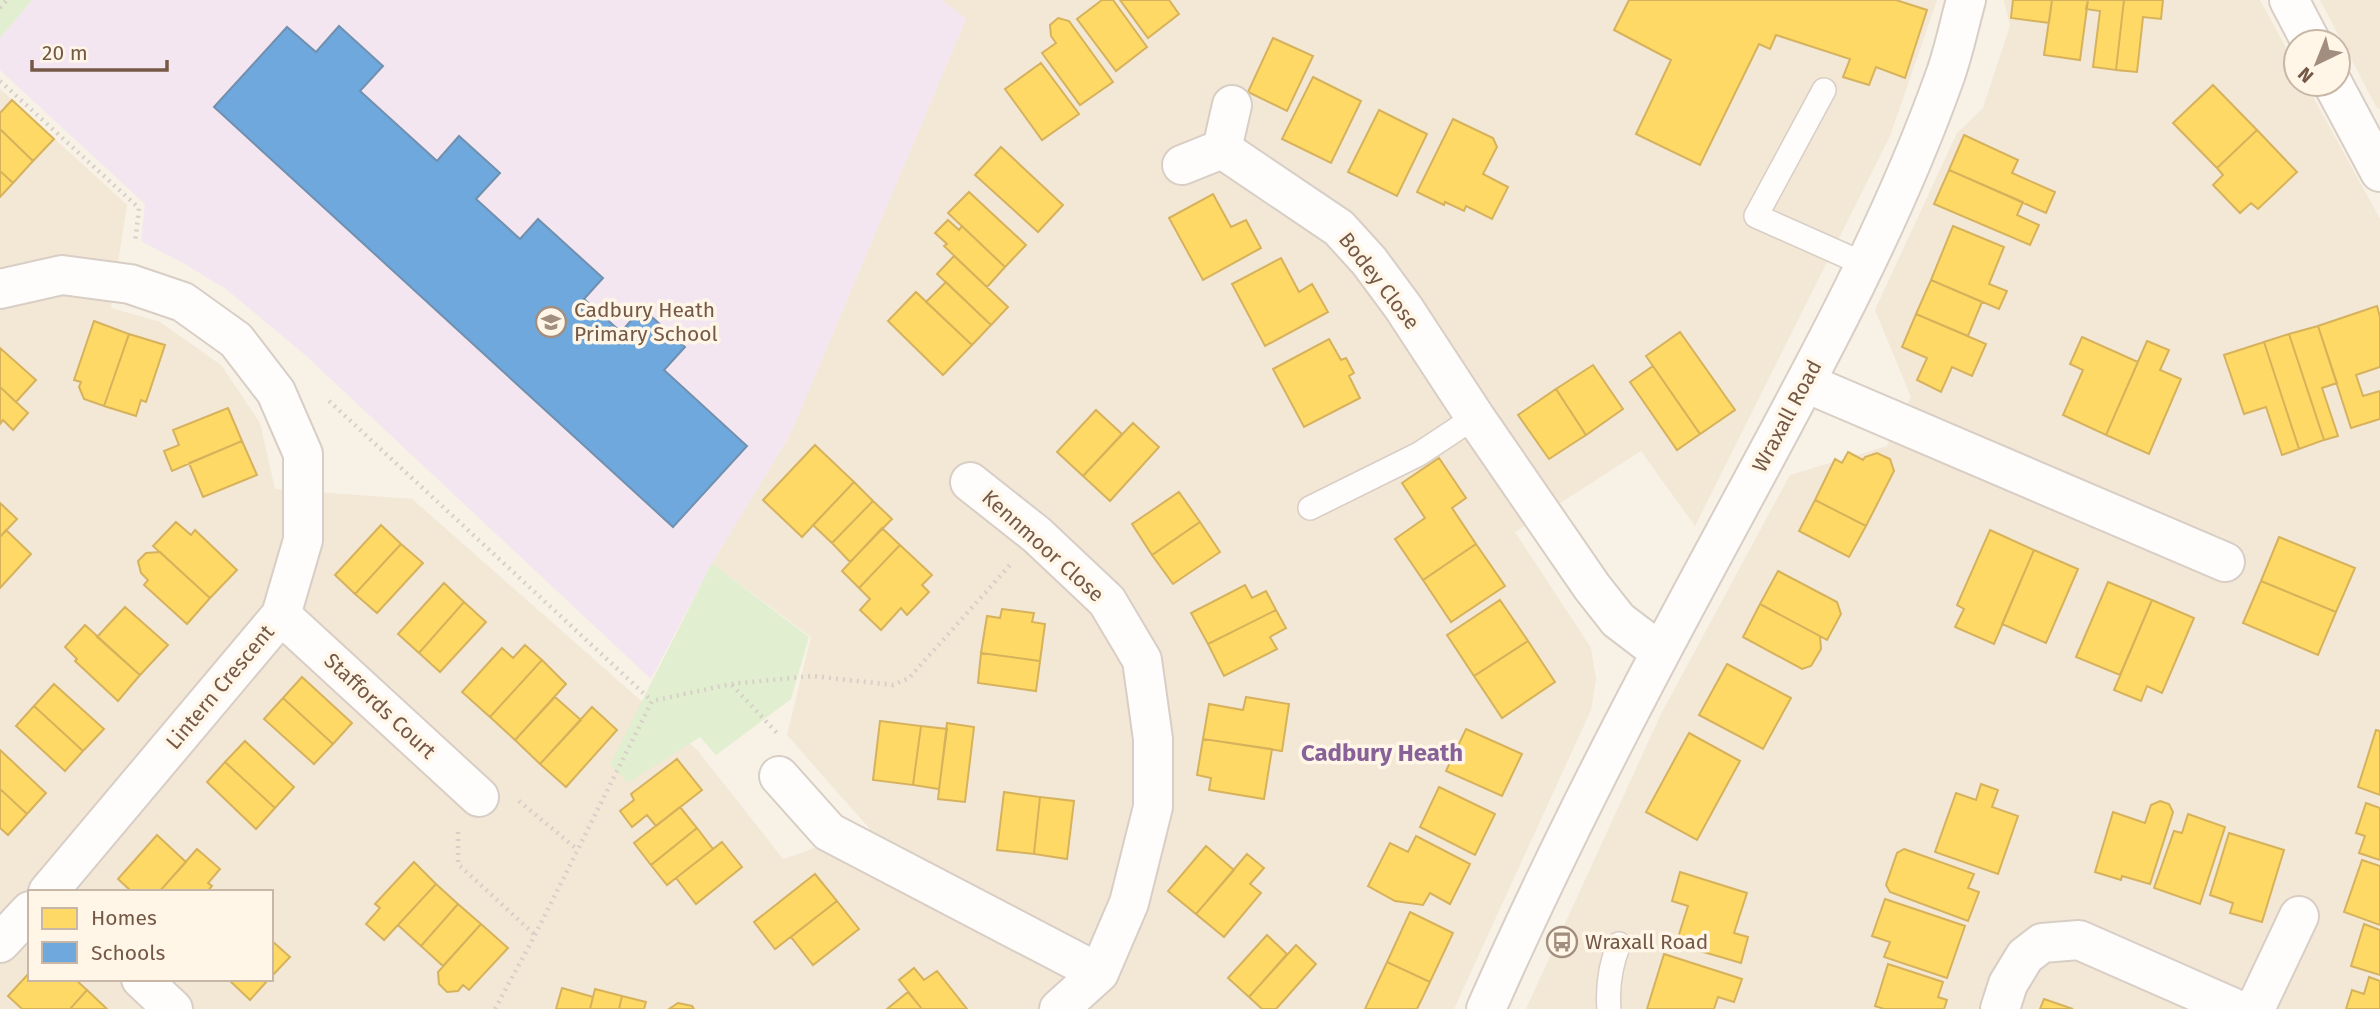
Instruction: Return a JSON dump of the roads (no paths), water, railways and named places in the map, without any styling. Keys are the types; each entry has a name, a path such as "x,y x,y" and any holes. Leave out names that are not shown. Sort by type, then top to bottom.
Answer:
{"street":[{"name":"Wraxall Road","path":"1486,1009 1519,934 1660,652 1806,383 1864,264 1908,170 1946,74 1966,0"},
{"path":"2289,0 2304,28"},
{"path":"2340,98 2380,172"},
{"path":"1182,165 1222,149 1232,105"},
{"name":"Bodey Close","path":"1222,149 1339,228 1369,261 1592,587 1618,620 1660,652"},
{"name":"Lintern Crescent","path":"0,289 62,275 130,284 183,302 236,340 276,392 303,454 303,540 281,615 50,890"},
{"path":"1806,383 2225,562"},
{"name":"Kennmoor Close","path":"970,482 1037,536 1107,601 1142,660 1153,739 1153,807 1129,903 1099,973 1059,1009"},
{"name":"Staffords Court","path":"281,615 479,797"},
{"path":"779,776 829,832 1099,973"},
{"path":"0,943 28,913"},
{"path":"2255,1009 2299,916"},
{"path":"2000,1009 2008,984 2025,956 2042,943 2079,940 2236,1009"},
{"path":"143,981 173,1009"}],"lane":[{"path":"1824,90 1756,216 1864,264"},
{"path":"1310,508 1419,454 1475,417"},
{"path":"1609,1009 1609,969 1619,944"}],"place":[{"name":"Cadbury Heath Primary School","path":"551,322"},
{"name":"Wraxall Road","path":"1562,942"}],"district":[{"name":"Cadbury Heath","path":"1382,753"}]}
